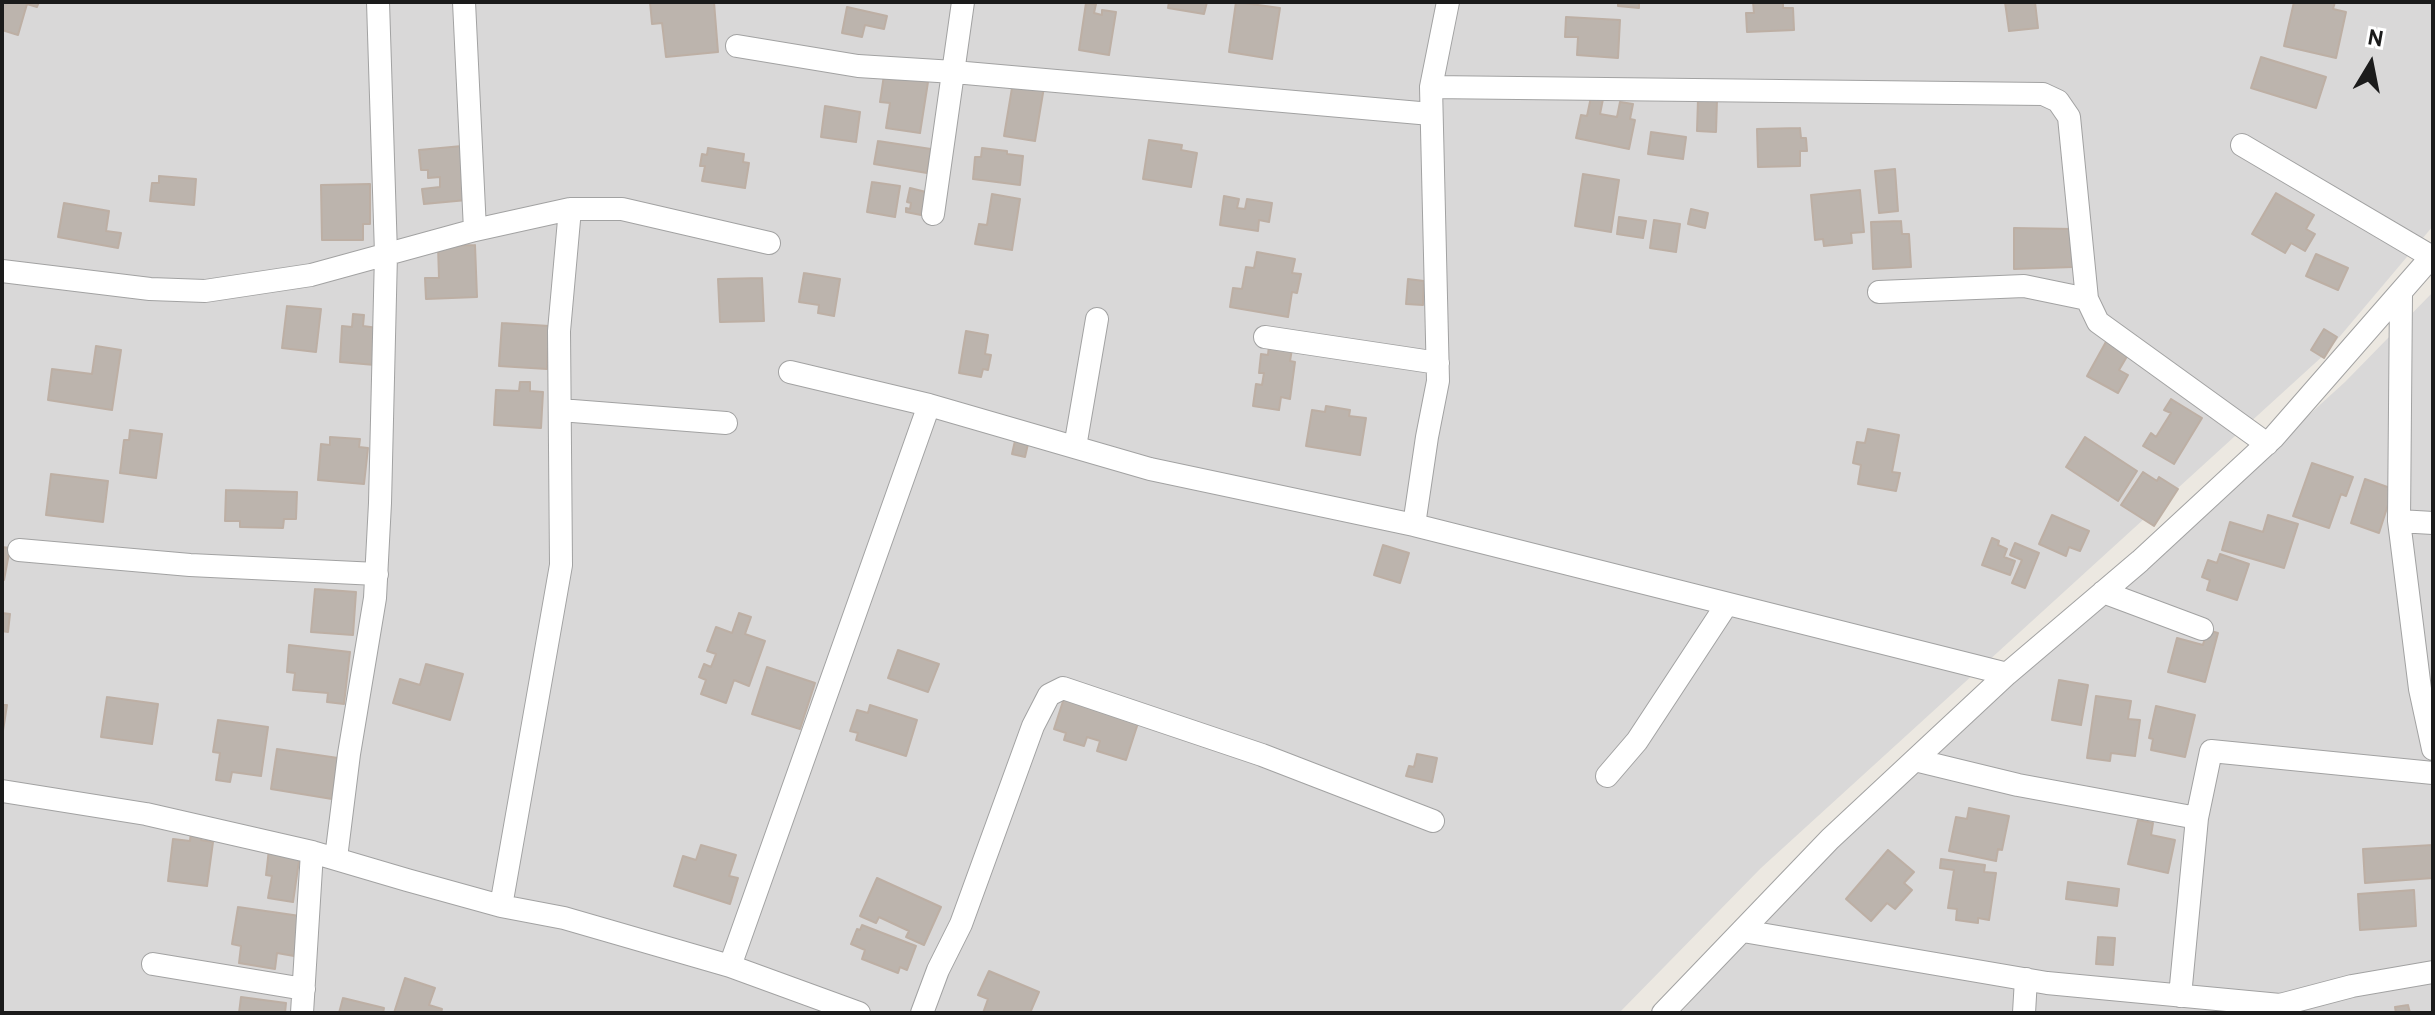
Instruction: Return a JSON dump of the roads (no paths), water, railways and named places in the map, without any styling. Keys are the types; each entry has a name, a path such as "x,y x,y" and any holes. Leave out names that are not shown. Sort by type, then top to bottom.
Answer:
{"street":[{"path":"336,858 377,574 386,254 378,2"},
{"path":"464,2 475,230"},
{"path":"933,214 963,2"},
{"path":"1414,525 1438,381 1431,87 1448,2"},
{"path":"737,46 858,66 1431,114"},
{"path":"1431,87 2043,94 2058,101 2069,117 2087,299 2098,322 2267,444"},
{"path":"1663,1013 1830,839 2007,674 2267,444 2432,256 2242,145"},
{"path":"2,271 150,289 205,291 311,275 475,230 570,209 622,209 769,243"},
{"path":"501,906 561,565 559,331 570,209"},
{"path":"1879,292 2024,286 2087,299"},
{"path":"2401,294 2399,521 2427,690 2433,749"},
{"path":"1075,447 1097,319"},
{"path":"1265,337 1438,363"},
{"path":"790,372 929,405 1150,469 1414,525 2007,674"},
{"path":"730,966 929,405"},
{"path":"560,410 726,423"},
{"path":"2399,521 2433,523"},
{"path":"19,550 190,565 377,574"},
{"path":"2103,592 2202,629"},
{"path":"1607,776 1637,741 1727,604"},
{"path":"922,1013 938,970 961,924 1033,726 1049,695 1063,688 1262,755 1433,821"},
{"path":"2180,996 2197,818 2211,751 2433,773"},
{"path":"1915,760 2018,785 2197,818"},
{"path":"2,791 146,814 336,858 501,906 564,918 730,966 812,1005 859,1013"},
{"path":"302,1013 312,852"},
{"path":"1743,931 2026,979 2280,1009 2352,986 2433,972"},
{"path":"153,964 304,989"},
{"path":"2024,1013 2026,979"}]}
